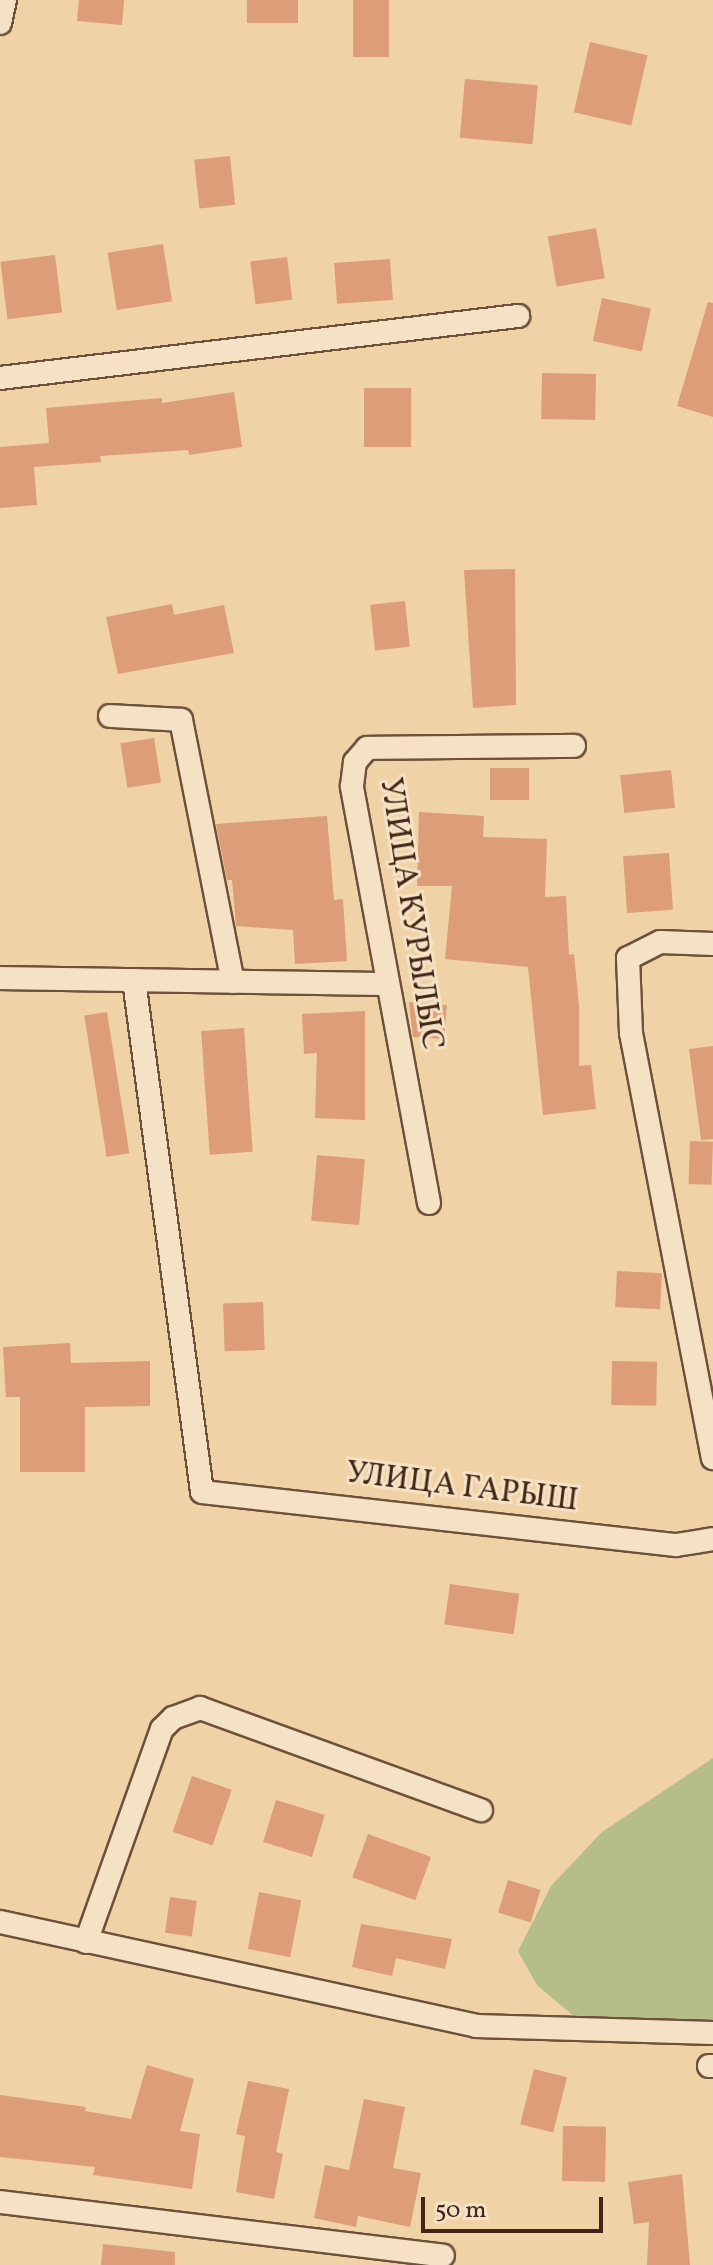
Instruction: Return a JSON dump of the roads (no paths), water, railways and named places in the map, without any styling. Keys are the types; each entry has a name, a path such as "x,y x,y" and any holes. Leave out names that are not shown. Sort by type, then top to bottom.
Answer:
{"street":[{"path":"0,23 5,0"},
{"path":"0,378 518,316"},
{"path":"110,716 181,720 233,982"},
{"name":"УЛИЦА КУРЫЛЫС","path":"429,1203 386,984 352,786 355,762 367,748 574,746"},
{"path":"713,944 660,942 628,958 636,1063 713,1458"},
{"path":"0,978 386,984"},
{"name":"УЛИЦА ГАРЫШ","path":"134,980 202,1492 676,1545 713,1539"},
{"path":"86,1942 162,1729 173,1718 200,1708 481,1810"},
{"path":"0,1922 476,2026 713,2033"},
{"path":"0,2202 443,2256"}]}
